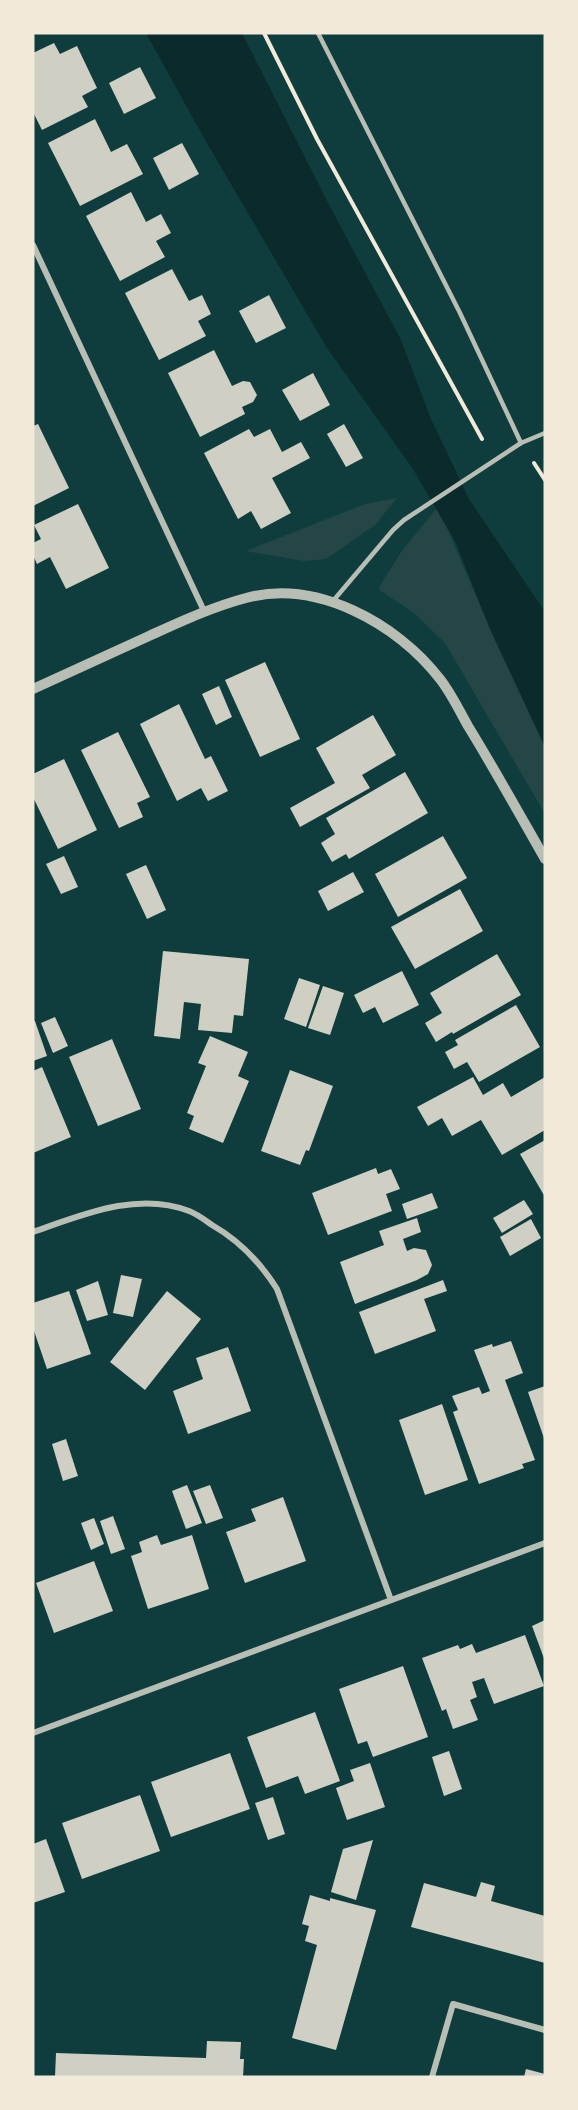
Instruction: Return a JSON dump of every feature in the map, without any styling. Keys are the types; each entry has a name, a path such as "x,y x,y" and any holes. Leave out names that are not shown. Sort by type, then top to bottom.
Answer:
{"street":[{"path":"33,245 204,611"},
{"path":"33,689 204,611 247,597 271,593 301,594 333,601 362,614 407,645 440,679 493,766 545,860"},
{"path":"33,1232 93,1211 150,1203 189,1211 241,1244 264,1268 277,1288 391,1600"},
{"path":"33,1733 545,1543"},
{"path":"432,2077 453,2004 545,2030"}],"lane":[{"path":"318,33 460,313 521,443"},
{"path":"333,601 404,520 521,443 545,433"}],"path":[{"path":"264,33 322,150 494,461"}],"shaded area":[{"path":"146,33 242,33 401,340 431,419 469,499 545,612 545,747 490,629 455,541 413,469 327,348 204,138"},
{"path":"397,498 375,525 326,559 304,561 246,551 365,504"},
{"path":"436,509 448,530 490,629 545,747 545,814 445,643 414,613 378,589 401,552"}],"building":[{"path":"54,43 60,54 77,46 97,88 82,96 88,107 42,130 33,112 33,53"},
{"path":"140,67 156,98 124,114 109,83"},
{"path":"95,119 111,152 127,144 143,174 80,206 48,143"},
{"path":"182,143 199,174 169,190 153,158"},
{"path":"131,192 146,222 161,214 171,233 156,241 165,257 120,281 86,216"},
{"path":"172,269 189,301 202,295 211,314 198,321 206,336 159,360 125,293"},
{"path":"269,295 286,328 256,343 239,311"},
{"path":"214,350 232,386 243,381 250,382 257,395 253,402 242,407 245,414 200,437 168,373"},
{"path":"313,373 330,405 300,421 282,390"},
{"path":"38,424 69,488 33,506 33,426"},
{"path":"344,424 363,458 346,467 327,434"},
{"path":"249,429 254,437 270,429 282,452 301,442 310,458 272,478 291,513 261,529 251,511 238,519 204,453"},
{"path":"78,504 109,568 66,589 50,557 37,564 33,555 33,543 41,539 34,525"},
{"path":"265,662 300,739 260,757 225,680"},
{"path":"219,686 232,717 216,725 202,694"},
{"path":"179,704 205,759 211,756 228,791 208,801 201,788 177,801 140,724"},
{"path":"373,715 396,755 362,775 370,788 300,827 290,808 335,783 316,748"},
{"path":"118,732 150,797 137,803 143,817 119,828 81,750"},
{"path":"64,759 97,830 58,849 33,797 33,774"},
{"path":"405,772 428,813 349,859 346,854 332,862 321,843 335,834 326,818"},
{"path":"443,836 467,878 398,917 375,874"},
{"path":"64,856 78,887 61,894 46,864"},
{"path":"146,865 166,910 147,919 126,874"},
{"path":"353,872 364,892 328,911 318,891"},
{"path":"460,889 483,931 415,969 391,927"},
{"path":"163,951 249,959 243,1016 234,1015 232,1033 198,1030 201,1004 184,1002 180,1039 154,1036"},
{"path":"497,954 521,995 436,1042 425,1023 442,1013 430,993"},
{"path":"402,971 419,1005 383,1023 375,1007 363,1013 354,995"},
{"path":"299,978 320,985 306,1027 284,1019"},
{"path":"323,986 344,993 330,1035 308,1028"},
{"path":"516,1005 540,1047 479,1082 467,1062 454,1069 445,1052 458,1045 455,1040"},
{"path":"55,1017 68,1046 53,1053 41,1023"},
{"path":"33,1021 35,1021 47,1056 33,1061"},
{"path":"210,1036 248,1052 238,1076 249,1081 223,1143 189,1129 194,1116 187,1113 206,1066 198,1063"},
{"path":"112,1039 141,1109 98,1126 69,1057"},
{"path":"42,1067 71,1137 33,1153 33,1071"},
{"path":"290,1070 333,1086 309,1151 306,1150 300,1165 261,1151"},
{"path":"473,1077 483,1095 503,1083 511,1097 545,1077 545,1130 502,1155 481,1120 452,1136 442,1118 428,1126 417,1107"},
{"path":"545,1140 545,1197 520,1154"},
{"path":"376,1168 378,1174 391,1169 400,1189 386,1194 392,1211 328,1235 312,1193"},
{"path":"432,1193 438,1208 407,1219 402,1204"},
{"path":"524,1200 533,1214 502,1233 493,1218"},
{"path":"417,1218 421,1232 403,1239 407,1251 414,1248 426,1250 432,1265 428,1274 355,1304 340,1262 384,1245 379,1231"},
{"path":"531,1219 541,1238 510,1256 500,1237"},
{"path":"121,1275 142,1279 133,1317 113,1313"},
{"path":"443,1280 447,1291 424,1299 436,1331 375,1354 359,1312"},
{"path":"98,1281 108,1315 87,1321 76,1290"},
{"path":"69,1291 91,1354 47,1369 33,1328 33,1303"},
{"path":"167,1291 201,1319 145,1390 110,1362"},
{"path":"511,1341 523,1373 505,1380 535,1460 522,1464 524,1468 479,1484 453,1412 458,1410 452,1396 479,1387 482,1394 490,1391 474,1350"},
{"path":"228,1347 251,1411 188,1434 173,1391 203,1379 196,1358"},
{"path":"545,1386 545,1441 528,1392"},
{"path":"442,1404 468,1480 425,1495 399,1420"},
{"path":"66,1439 78,1476 63,1481 52,1444"},
{"path":"187,1485 202,1523 186,1529 172,1491"},
{"path":"210,1485 223,1518 206,1524 193,1491"},
{"path":"283,1497 306,1561 245,1583 226,1532 256,1521 251,1509"},
{"path":"113,1516 125,1549 111,1554 100,1521"},
{"path":"94,1518 104,1544 91,1550 81,1523"},
{"path":"157,1535 161,1545 192,1535 209,1589 148,1609 131,1556 142,1552 139,1542"},
{"path":"94,1561 113,1611 54,1633 36,1583"},
{"path":"545,1620 545,1661 532,1626"},
{"path":"525,1635 544,1686 494,1704 484,1678 472,1682 477,1697 470,1700 478,1720 453,1729 446,1709 442,1711 422,1658 458,1645 460,1649 472,1644 476,1653"},
{"path":"403,1666 428,1737 373,1757 367,1741 358,1744 339,1689"},
{"path":"315,1712 340,1781 305,1794 298,1776 266,1788 247,1737"},
{"path":"449,1751 462,1789 444,1796 432,1757"},
{"path":"230,1753 250,1809 171,1837 151,1782"},
{"path":"370,1763 385,1807 347,1820 336,1788 354,1781 350,1770"},
{"path":"140,1795 160,1851 82,1879 62,1823"},
{"path":"273,1797 285,1834 268,1840 255,1803"},
{"path":"46,1839 65,1892 33,1903 33,1844"},
{"path":"373,1840 356,1900 331,1892 343,1849"},
{"path":"481,1882 495,1886 491,1901 545,1916 545,1963 411,1927 424,1883 476,1897"},
{"path":"310,1895 376,1910 336,2050 292,2038 317,1945 305,1941 309,1926 302,1924"},
{"path":"207,2041 241,2042 240,2059 244,2059 243,2077 55,2077 56,2053 206,2058"},
{"path":"526,2069 545,2074 545,2077 524,2077"}]}
